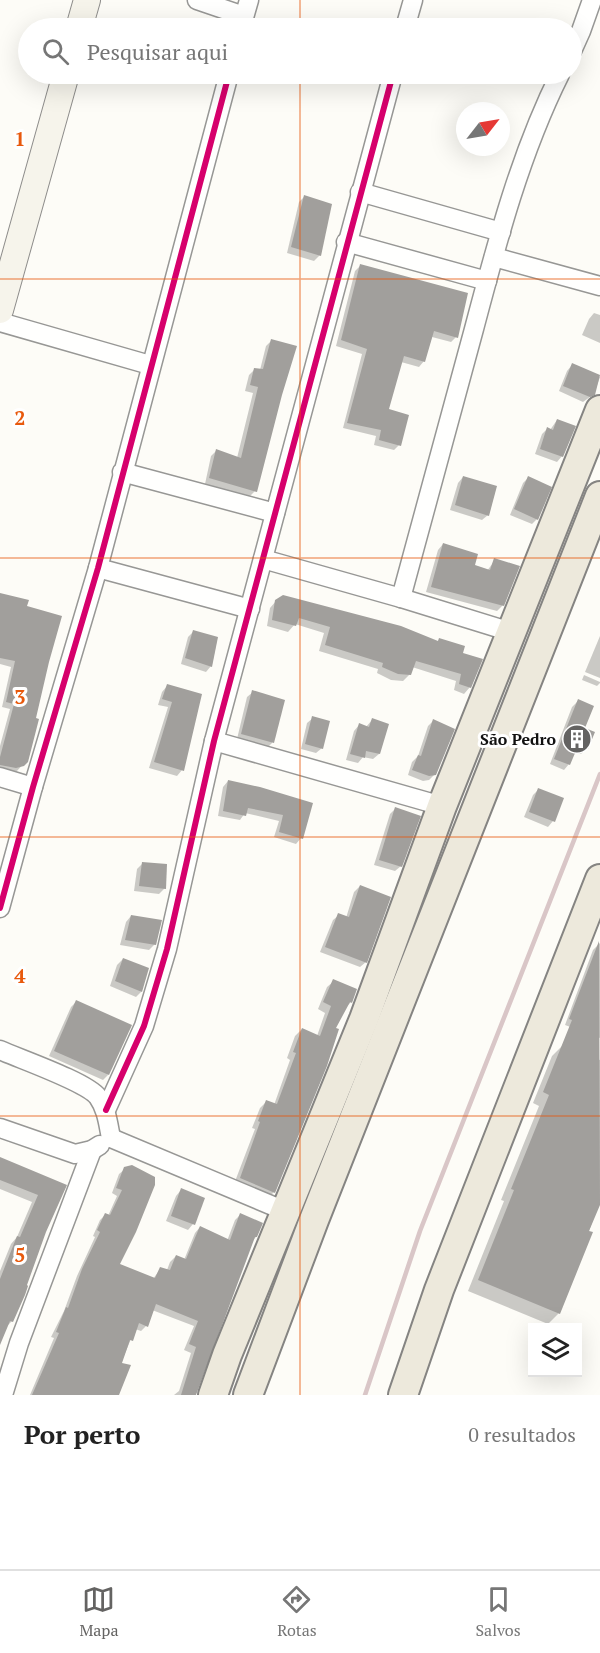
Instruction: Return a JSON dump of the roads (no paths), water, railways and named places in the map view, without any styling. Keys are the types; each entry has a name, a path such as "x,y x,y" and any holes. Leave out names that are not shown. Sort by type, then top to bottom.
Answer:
{"main road":[{"path":"213,1395 227,1355 364,1019 442,806 511,632 592,459 600,410"},
{"path":"248,1395 314,1220 600,496"},
{"path":"403,1395 439,1290 597,897"},
{"path":"364,1019 390,1029"},
{"path":"227,1355 260,1363"}],"street":[{"path":"82,18 87,0"},
{"path":"197,0 245,15"},
{"path":"408,18 413,0"},
{"path":"582,28 592,0"},
{"path":"0,310 63,84"},
{"path":"0,908 33,787 98,568 225,84"},
{"path":"106,1110 144,1026 167,949 214,741 390,84"},
{"path":"401,598 501,232 522,166 555,84"},
{"path":"360,192 501,232"},
{"path":"346,242 487,281"},
{"path":"494,257 600,286"},
{"path":"0,322 150,365"},
{"path":"122,471 275,513"},
{"path":"263,559 511,632"},
{"path":"98,568 250,609"},
{"path":"214,741 442,806"},
{"path":"0,777 33,787"},
{"path":"0,1050 69,1079 96,1095 106,1110 111,1138"},
{"path":"0,1128 75,1154 92,1150 111,1138"},
{"path":"111,1138 285,1211"},
{"path":"3,1395 19,1343 92,1150"}],"railway":[{"path":"365,1395 420,1231 600,774"}],"place":[{"name":"São Pedro","path":"577,739"}]}
